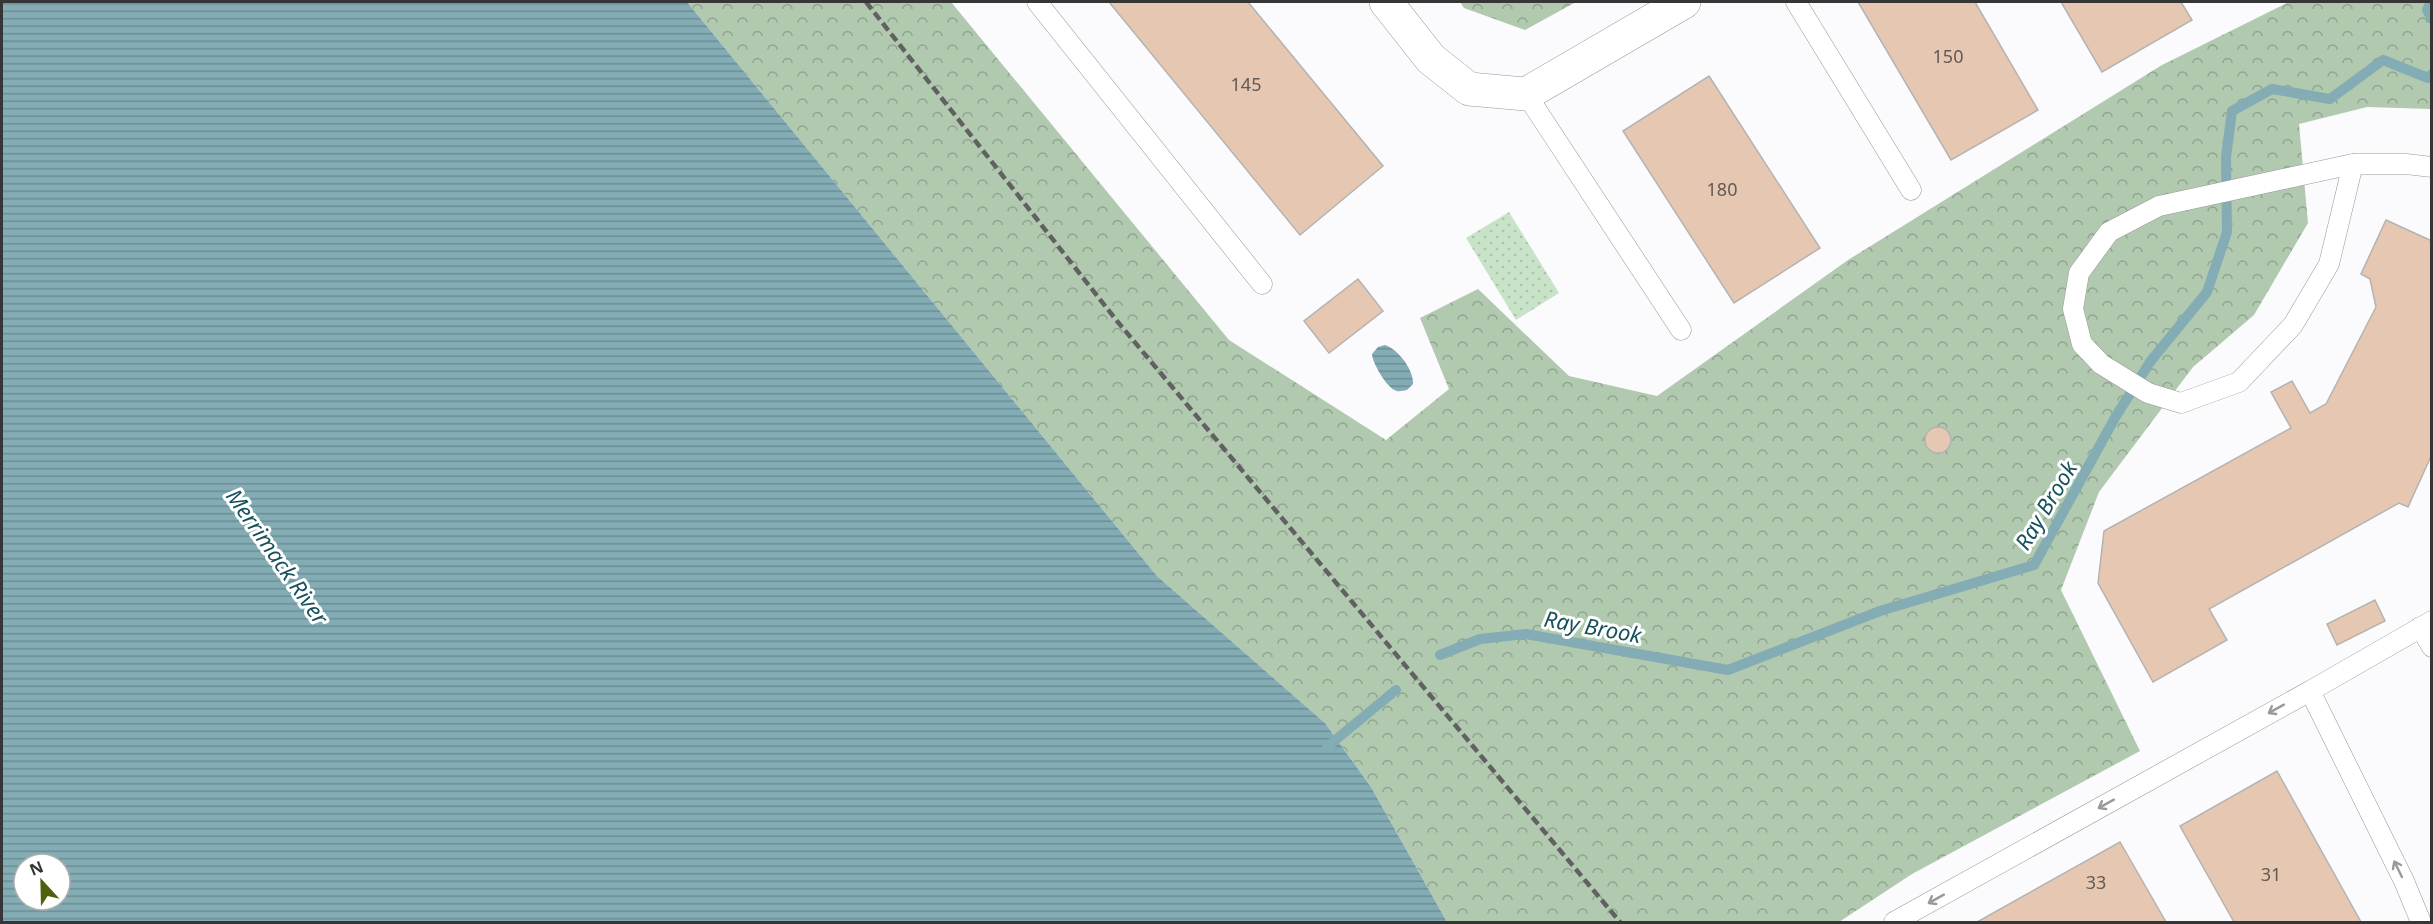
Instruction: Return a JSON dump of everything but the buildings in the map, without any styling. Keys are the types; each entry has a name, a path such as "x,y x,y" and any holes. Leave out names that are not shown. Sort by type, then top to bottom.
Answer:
{"street":[{"path":"1386,2 1431,59 1469,89 1526,94 1684,2"}],"lane":[{"path":"1037,2 1263,284"},
{"path":"1796,2 1911,190"},
{"path":"1526,94 1681,330"},
{"path":"2353,164 2329,264 2294,325 2239,382 2181,403 2148,393 2101,364 2082,344 2073,309 2079,273 2109,232 2159,206 2353,164 2406,164 2432,167"},
{"path":"1894,922 2426,624 2432,647"},
{"path":"2310,690 2404,881 2421,922"}],"green space":[{"path":"687,2 951,2 1229,340 1386,440 1449,389 1420,318 1478,289 1569,376 1657,396 1848,260 2162,65 2289,2 2431,2 2431,109 2367,107 2299,124 2308,223 2254,315 2193,367 2099,492 2061,590 2140,751 1912,874 1839,922 1447,922 1371,787 1325,723 1157,576"},
{"path":"1460,2 1576,2 1525,30 1464,8"},
{"path":"1509,212 1559,293 1516,320 1466,238"}],"water":[{"name":"Merrimack River","path":"2,2 687,2 1157,576 1325,723 1371,787 1447,922 2,922"},
{"path":"1385,345 1395,351 1411,373 1413,384 1407,390 1393,389 1377,369 1372,354 1378,347"}],"waterway":[{"name":"Ray Brook","path":"2431,2 2427,10 2432,19"},
{"name":"Ray Brook","path":"1440,655 1480,639 1526,634 1728,670 1880,611 2034,565 2116,416 2150,362 2207,292 2227,232 2226,157 2232,111 2272,89 2330,99 2383,60 2428,78 2432,74"},
{"name":"Ray Brook","path":"1327,747 1396,690"}],"railway":[{"path":"866,2 1117,321 1620,922"}]}
